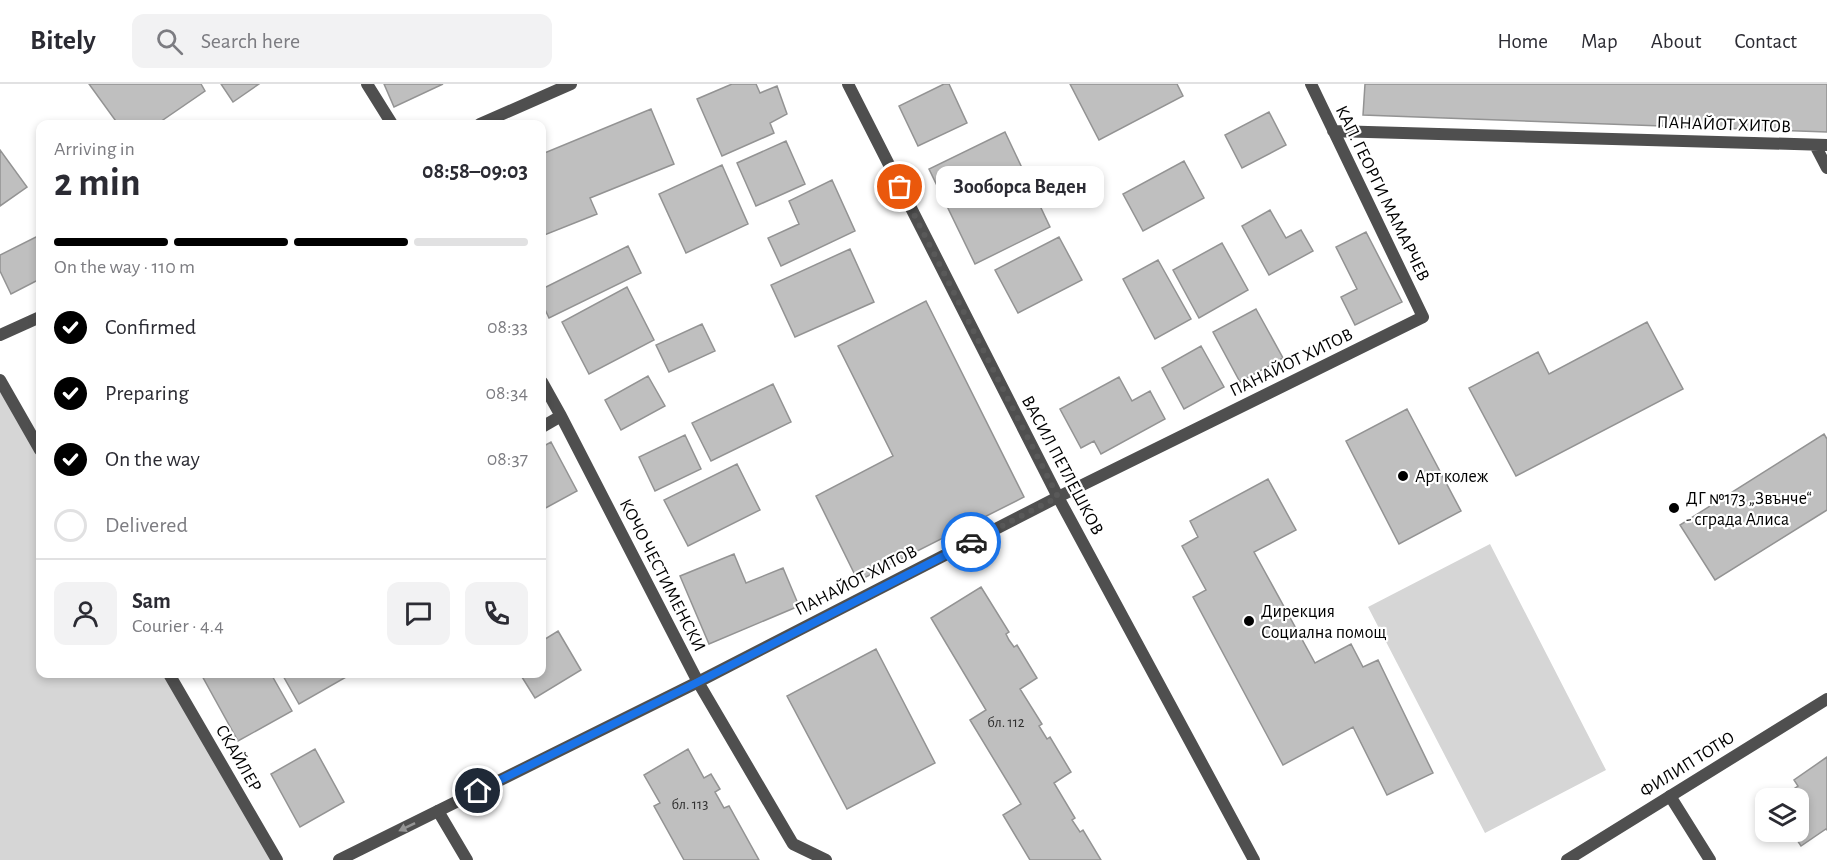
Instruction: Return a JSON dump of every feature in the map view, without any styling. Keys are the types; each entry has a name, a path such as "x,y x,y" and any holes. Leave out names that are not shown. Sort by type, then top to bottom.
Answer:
{"street":[{"path":"367,84 390,120"},
{"path":"489,120 571,84"},
{"name":"ВАСИЛ ПЕТЛЕШКОВ","path":"848,84 1058,497 1254,860"},
{"name":"КАП. ГЕОРГИ МАМАРЧЕВ","path":"1311,84 1423,317"},
{"name":"ПАНАЙОТ ХИТОВ","path":"1333,131 1821,145"},
{"path":"1821,145 1827,168"},
{"name":"ПАНАЙОТ ХИТОВ","path":"339,860 698,682 1058,497 1423,317"},
{"path":"0,335 36,319"},
{"path":"0,380 36,443"},
{"name":"КОЧО ЧЕСТИМЕНСКИ","path":"546,389 698,682 793,843 826,860"},
{"path":"546,425 561,416"},
{"name":"СКАЙЛЕР","path":"171,678 277,860"},
{"name":"ФИЛИП ТОТЮ","path":"1567,860 1827,699"},
{"path":"1670,796 1710,860"},
{"path":"438,811 467,860"}],"shaded area":[{"path":"0,380 36,443 36,678 171,678 277,860 0,860"},
{"path":"1490,544 1606,770 1485,833 1368,607"}],"building":[{"path":"89,84 201,84 205,91 163,120 115,120"},
{"path":"221,84 259,84 233,102"},
{"path":"384,84 443,84 394,107"},
{"path":"732,84 756,84 760,93 777,86 787,114 770,123 774,133 722,156 697,99"},
{"path":"944,84 949,84 967,123 918,146 899,106"},
{"path":"1070,84 1177,84 1183,96 1099,140"},
{"path":"1365,84 1827,84 1827,132 1363,115"},
{"path":"651,109 674,164 590,198 597,214 546,234 546,152"},
{"path":"1269,112 1286,145 1242,168 1225,135"},
{"path":"1005,132 1050,227 975,264 929,169"},
{"path":"786,141 805,184 756,206 737,163"},
{"path":"0,150 27,187 0,206"},
{"path":"1184,161 1204,198 1143,231 1123,194"},
{"path":"722,165 748,224 686,253 659,194"},
{"path":"832,180 855,231 781,266 768,238 799,224 789,201"},
{"path":"1270,210 1286,238 1301,230 1313,251 1269,275 1242,226"},
{"path":"1366,232 1402,302 1355,325 1341,297 1357,289 1336,247"},
{"path":"36,237 36,281 11,294 0,271 0,255"},
{"path":"1059,237 1082,280 1018,313 995,270"},
{"path":"1222,243 1248,290 1199,318 1173,270"},
{"path":"628,246 641,273 549,318 546,312 546,287"},
{"path":"850,249 874,302 795,337 771,285"},
{"path":"1158,260 1191,319 1155,339 1123,279"},
{"path":"627,287 654,340 589,374 562,322"},
{"path":"926,301 1024,497 858,581 816,496 893,456 838,346"},
{"path":"1256,309 1283,358 1240,382 1213,332"},
{"path":"1647,322 1683,389 1516,476 1469,388 1538,352 1549,374"},
{"path":"702,324 715,351 669,372 656,345"},
{"path":"1201,346 1224,387 1184,409 1162,368"},
{"path":"648,376 665,406 621,430 605,400"},
{"path":"1119,377 1132,401 1150,391 1165,419 1101,454 1094,441 1081,448 1060,409"},
{"path":"773,384 791,422 711,461 692,423"},
{"name":"Арт колеж","path":"1407,409 1461,511 1399,544 1346,441"},
{"path":"1824,434 1827,439 1827,510 1715,580 1680,525"},
{"path":"685,435 701,469 655,491 639,457"},
{"path":"551,442 577,491 546,508 546,445"},
{"path":"737,464 760,510 688,546 664,500"},
{"name":"Дирекция Социална помощ","path":"1268,479 1296,530 1254,552 1315,663 1351,644 1363,667 1378,660 1433,773 1387,795 1353,727 1283,765 1193,597 1206,590 1182,546 1198,537 1190,521"},
{"path":"734,554 746,583 783,568 799,606 709,644 680,576"},
{"path":"981,587 1009,632 1006,634 1009,640 1014,647 1017,645 1037,678 1020,689 1042,724 1039,726 1047,739 1050,737 1071,772 1054,783 1075,818 1072,820 1080,832 1083,830 1101,860 1030,860 1003,815 1021,804 970,720 986,710 931,618"},
{"path":"558,631 581,670 535,698 522,678 546,678 546,638"},
{"path":"876,649 935,763 847,809 787,696"},
{"path":"203,678 273,678 292,711 238,741"},
{"path":"284,678 344,678 299,704"},
{"path":"315,749 344,802 300,827 271,774"},
{"path":"688,749 704,778 711,774 720,789 715,792 724,808 729,806 759,860 684,860 654,806 660,803 644,775"},
{"path":"1827,757 1827,830 1809,841 1809,788 1795,788 1798,786 1794,780"}],"way so far":[{"path":"900,187 1058,497 971,542"}],"place":[{"name":"Зооборса Веден","path":"900,187"},
{"name":"Арт колеж","path":"1403,476"},
{"name":"ДГ №173 „Звънче“ - сграда Алиса","path":"1674,508"},
{"name":"Дирекция Социална помощ","path":"1249,621"}],"route":[{"path":"478,791 698,682 971,542"}]}
